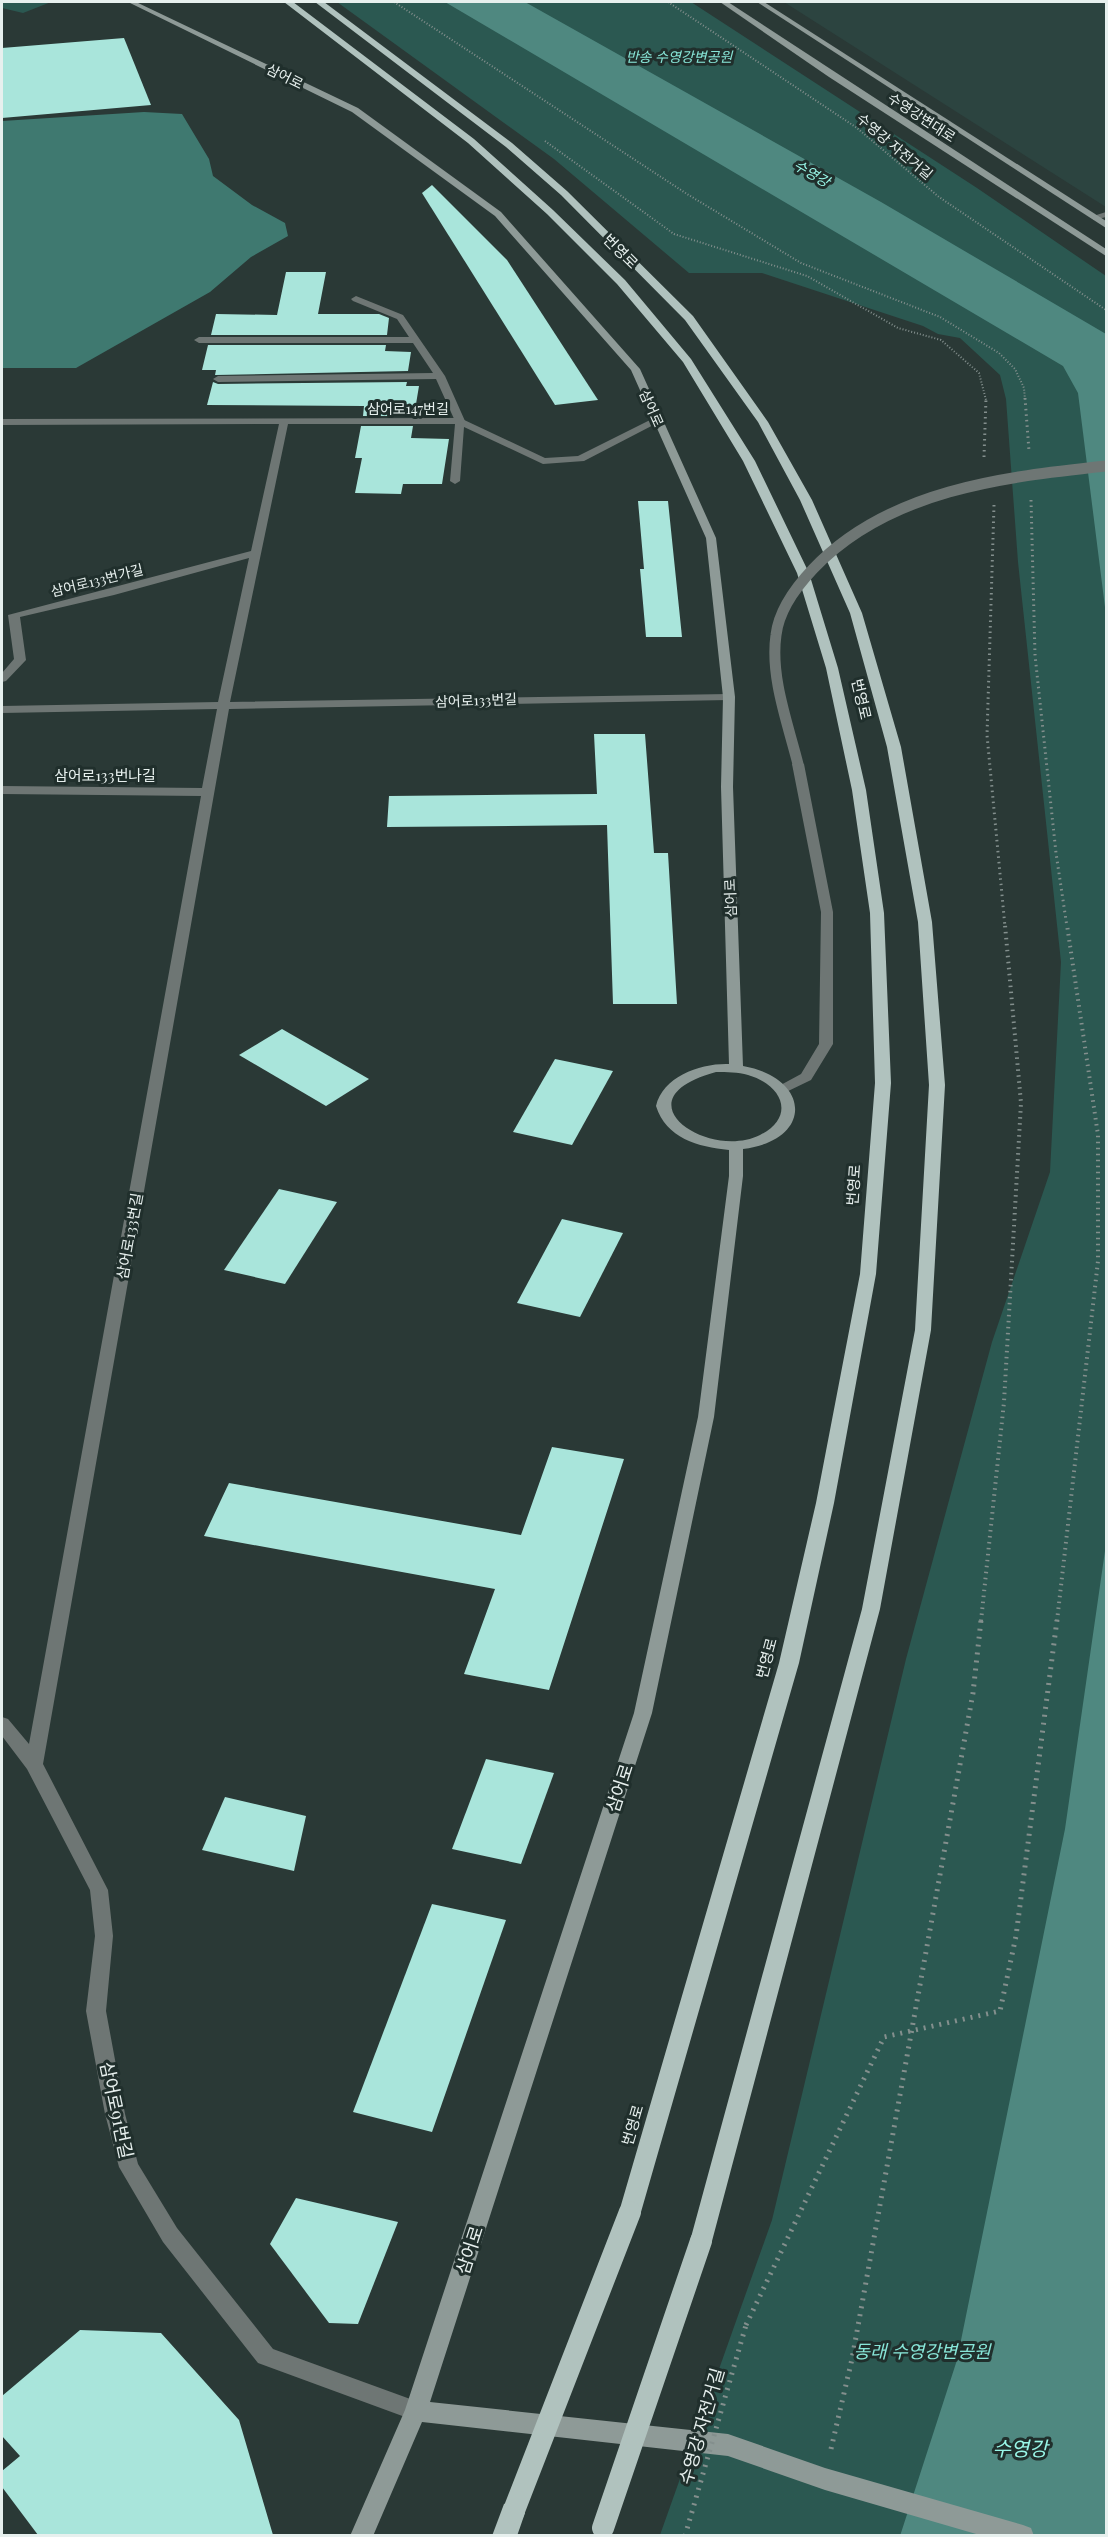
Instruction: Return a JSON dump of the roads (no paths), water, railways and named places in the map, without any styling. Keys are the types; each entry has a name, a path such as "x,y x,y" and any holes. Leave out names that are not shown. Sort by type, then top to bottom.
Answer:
{"highway":[{"name":"번영로","path":"288,2 471,141 550,212 621,282 687,361 749,461 803,573 832,668 859,790 877,913 883,1083 868,1274 825,1503 789,1663 630,2212 508,2524"},
{"name":"번영로","path":"319,2 387,50 509,145 564,193 689,318 763,422 806,500 856,613 894,747 923,910 937,1085 923,1330 871,1609 701,2241 602,2532"}],"main road":[{"name":"삼어로","path":"131,2 355,110 498,214 635,369 711,538 729,697 727,787 736,1069"},
{"name":"수영강변대로","path":"724,2 1107,253"},
{"name":"수영강변대로","path":"760,2 1107,225"},
{"path":"736,1069 770,1080 782,1090 789,1107 783,1125 772,1135 736,1145 694,1138 677,1128 667,1116 664,1103 669,1090 681,1079 707,1070 736,1069"},
{"name":"삼어로","path":"361,2535 416,2411 644,1713 706,1417 736,1176 736,1145"},
{"path":"416,2411 728,2445 825,2479 1023,2535"}],"street":[{"path":"1094,217 1107,215"},
{"path":"356,299 400,317 440,376 460,421 455,481"},
{"path":"199,340 415,340"},
{"path":"218,379 440,376"},
{"name":"삼어로147번길","path":"2,423 460,421 543,461 580,459 658,420"},
{"path":"223,708 284,422"},
{"path":"782,1090 806,1077 826,1044 827,912 778,674 775,638 790,596 818,559 866,525 934,497 976,484 1056,471 1107,466"},
{"name":"삼어로133번가길","path":"2,679 20,660 14,615 110,593 256,553"},
{"name":"삼어로133번길","path":"2,709 223,708 562,697 729,697"},
{"name":"삼어로133번길","path":"34,1764 223,708"},
{"name":"삼어로133번나길","path":"2,790 208,792"},
{"name":"삼어로91번길","path":"2,1724 34,1764 99,1890 104,1936 96,2010 115,2114 129,2167 170,2235 266,2356 416,2411"}],"water":[{"name":"수영강","path":"445,2 525,2 881,202 1106,334 1106,615 1078,393 1063,366"},
{"name":"수영강","path":"1106,1544 1106,2535 900,2536 957,2360 1065,1829"}],"park label":[{"name":"반송 수영강변공원","path":"679,56"},
{"name":"동래 수영강변공원","path":"922,2351"}]}
